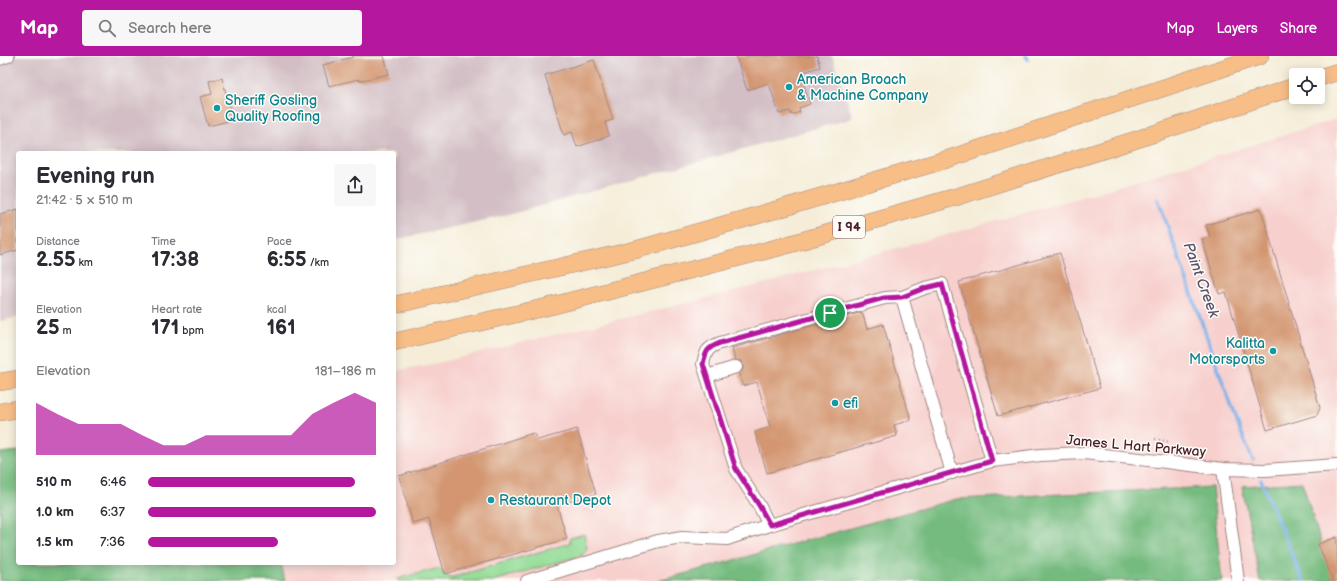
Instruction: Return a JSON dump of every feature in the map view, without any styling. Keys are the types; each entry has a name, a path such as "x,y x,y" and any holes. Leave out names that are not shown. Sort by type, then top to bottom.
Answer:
{"highway":[{"path":"396,305 635,250 786,207 948,159 1260,56"},
{"path":"1325,76 1337,72"},
{"name":"I 94","path":"396,342 551,306 746,256 959,196 1135,140 1289,88"},
{"path":"0,382 16,379"},
{"path":"0,412 16,409"}],"street":[{"path":"0,59 8,56"},
{"path":"770,525 736,469 706,376 703,364 705,354 710,347 720,343 884,298 902,297 925,288 942,284 992,461"},
{"path":"902,297 952,473"},
{"path":"706,376 736,367"},
{"name":"James L Hart Parkway","path":"527,581 658,541 682,537 728,539 770,525 992,461 1041,455 1084,453 1223,469 1265,470 1337,466"},
{"path":"1223,469 1238,581"}],"path":[{"path":"1155,439 1170,442"}],"shaded area":[{"path":"0,56 832,56 853,118 508,215 396,240 396,151 16,151 16,317 0,321"},
{"path":"1337,119 1337,581 240,581 235,565 396,565 396,371 433,364 728,293 946,235 1099,192"}],"green space":[{"path":"16,451 16,565 281,565 285,581 0,581 0,453"},
{"path":"1302,482 1333,581 1260,581 1242,486"},
{"path":"1212,487 1222,581 658,581 956,499"},
{"path":"584,534 587,548 583,555 493,581 398,581 397,579 440,568 441,571 450,578 570,543 570,538"}],"building":[{"path":"353,56 384,56 389,74 329,86 323,65"},
{"name":"American Broach & Machine Company","path":"736,56 817,56 820,67 800,73 810,104 799,108 800,112 792,115 790,111 779,114 769,83 747,90"},
{"path":"594,60 613,120 605,122 609,136 577,147 572,132 564,135 545,75"},
{"name":"Sheriff Gosling Quality Roofing","path":"222,78 233,120 208,126 200,97 212,94 209,81"},
{"name":"Kalitta Motorsports","path":"1261,209 1320,408 1317,415 1267,430 1226,292 1219,294 1202,239 1210,237 1206,225"},
{"path":"16,210 16,251 0,255 0,214"},
{"path":"1060,253 1100,388 998,416 959,282"},
{"name":"efi","path":"862,312 867,329 883,324 911,420 894,425 897,436 767,473 755,432 770,427 757,382 743,386 739,374 743,369 743,365 741,361 735,360 732,348"},
{"name":"Restaurant Depot","path":"577,429 596,494 557,505 567,539 445,574 429,519 413,524 399,476 533,433 538,440"},
{"path":"1337,537 1337,581 1333,581 1318,544"}],"waterway":[{"name":"Paint Creek","path":"1158,199 1238,425 1253,460"},
{"name":"Paint Creek","path":"1261,480 1303,581"}],"place":[{"name":"American Broach & Machine Company","path":"789,87"},
{"name":"Sheriff Gosling Quality Roofing","path":"217,108"},
{"name":"Kalitta Motorsports","path":"1273,351"},
{"name":"efi","path":"835,403"},
{"name":"Restaurant Depot","path":"491,500"}],"route":[{"path":"942,284 992,461 770,525 736,469 703,364 705,354 710,347 720,343 830,313 884,298 902,297 925,288 942,284"}]}
